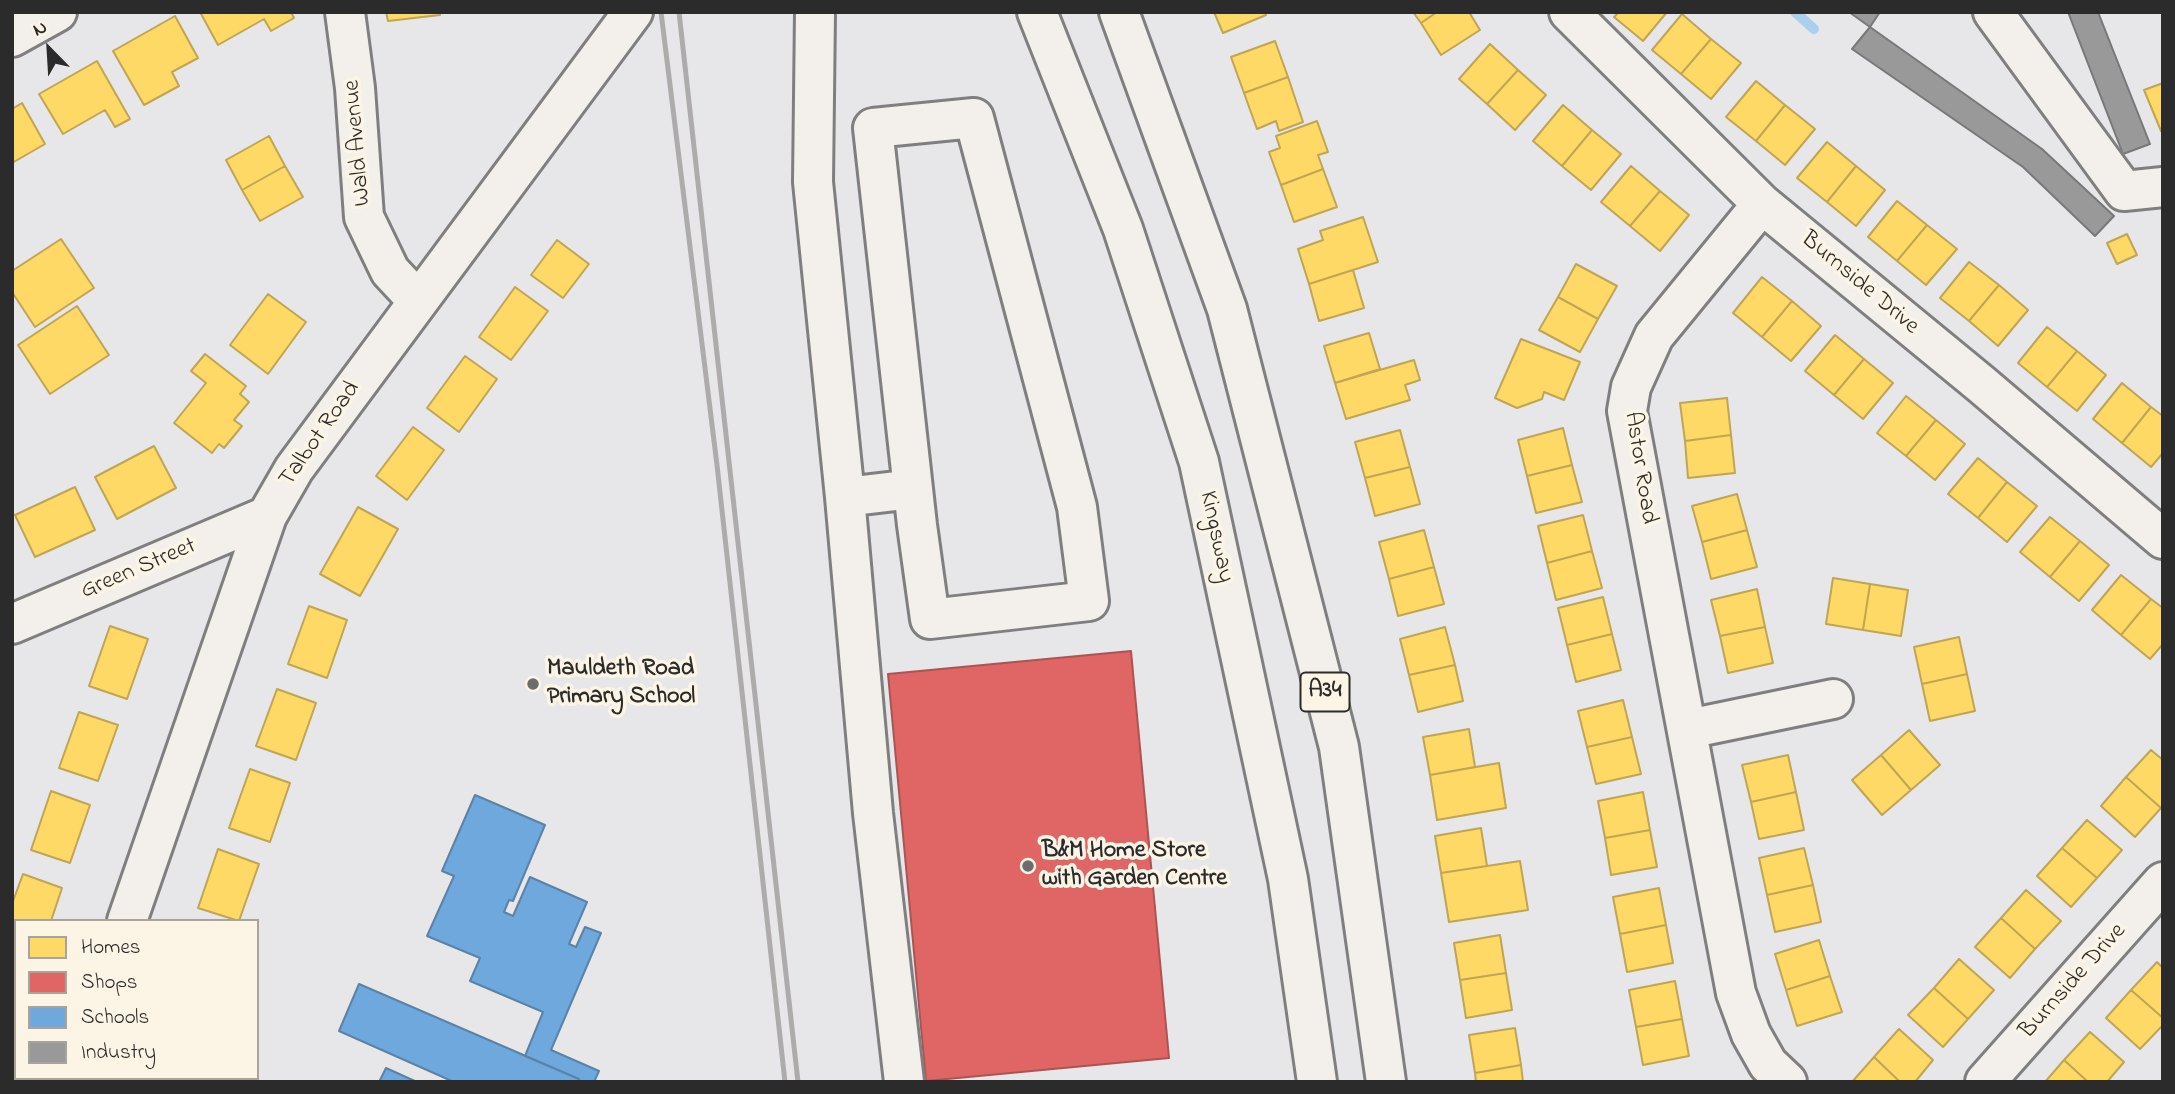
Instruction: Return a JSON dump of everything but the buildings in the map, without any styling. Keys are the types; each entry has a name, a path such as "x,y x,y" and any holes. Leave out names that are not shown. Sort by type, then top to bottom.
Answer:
{"main road":[{"path":"12,37 57,12"},
{"name":"Wald Avenue","path":"345,12 355,88 364,218 390,271 417,300"},
{"name":"Talbot Road","path":"128,919 267,516 294,469 633,12"},
{"path":"815,12 813,182 873,813 904,1082"},
{"name":"Kingsway","path":"1037,12 1123,229 1199,462 1288,879 1317,1082"},
{"name":"A34","path":"1119,12 1227,309 1339,747 1386,1082"},
{"name":"Burnside Drive","path":"1569,12 1762,204 2163,539"},
{"path":"1993,12 2124,191 2163,187"},
{"path":"974,118 1077,507 1089,601 930,619 913,489 873,128 974,118"},
{"name":"Astor Road","path":"1762,204 1654,336 1632,387 1627,411 1736,993 1751,1034 1768,1064 1787,1082"},
{"path":"845,497 913,489"},
{"name":"Green Street","path":"12,624 267,516"},
{"path":"1688,729 1833,699"},
{"name":"Burnside Drive","path":"1985,1082 2163,882"}],"waterway":[{"path":"1795,12 1814,29"}],"railway":[{"path":"661,12 717,465 785,1082"},
{"path":"679,12 798,1082"}],"place":[{"name":"Mauldeth Road Primary School","path":"533,684"},
{"name":"B&M Home Store with Garden Centre","path":"1028,866"}]}
